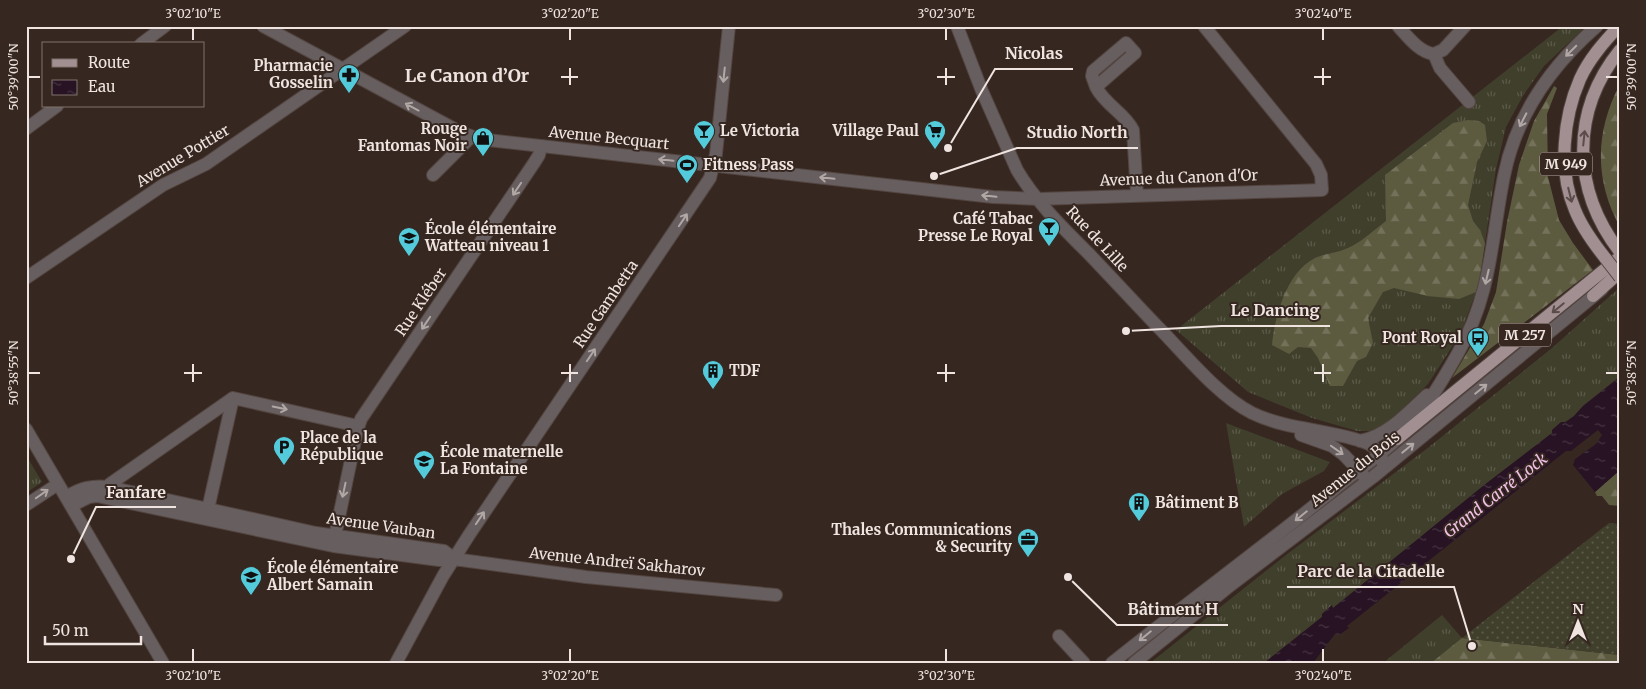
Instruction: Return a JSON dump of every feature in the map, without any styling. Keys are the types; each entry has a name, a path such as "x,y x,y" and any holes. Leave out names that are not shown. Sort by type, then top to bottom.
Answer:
{"main road":[{"name":"M 949","path":"1618,26 1588,63 1580,79 1570,109 1566,132 1565,159 1568,186 1574,209 1587,233 1620,275"},
{"path":"1588,63 1620,32"},
{"path":"1619,253 1594,209 1584,173 1582,152 1587,117 1595,92 1605,70 1620,50"},
{"path":"1595,92 1620,64"},
{"name":"M 257","path":"1396,440 1596,278 1619,253"},
{"path":"1593,296 1620,275"}],"street":[{"path":"144,42 165,26"},
{"name":"Avenue Becquart","path":"263,26 471,137 489,141 993,197 1038,199"},
{"name":"Avenue Pottier","path":"26,278 163,185 206,164 405,26"},
{"name":"Rue Gambetta","path":"396,663 454,559 705,187 714,166 729,26"},
{"name":"Rue de Lille","path":"957,26 982,91 1017,170 1038,199 1132,300 1217,387 1242,407 1258,416 1279,423 1370,444 1380,453"},
{"name":"Avenue du Canon d'Or","path":"1038,199 1322,190 1321,174 1316,164 1204,26"},
{"path":"1398,26 1420,48 1429,54 1442,50 1465,26"},
{"name":"Avenue du Bois","path":"1112,663 1358,471 1396,440 1418,416 1464,343 1478,311 1489,273 1504,176 1516,134 1547,78 1564,57 1597,26"},
{"path":"1434,54 1440,68 1469,102"},
{"path":"1096,87 1102,97 1133,130 1137,195"},
{"path":"26,129 54,108"},
{"path":"433,175 471,137"},
{"name":"Rue Kléber","path":"358,426 534,164 541,146"},
{"name":"Avenue du Bois","path":"1134,663 1227,588 1378,473 1593,296"},
{"path":"1359,441 1371,439 1381,433 1440,383"},
{"path":"207,514 233,398"},
{"path":"108,492 110,484 233,398 358,426 334,541"},
{"name":"Rue de Lille","path":"1279,423 1304,436 1332,446 1344,455 1362,475 1378,473"},
{"path":"26,429 163,663"},
{"path":"1378,473 1383,459 1380,453"},
{"path":"26,505 58,484"},
{"name":"Avenue Vauban","path":"68,501 108,492 334,541 444,551 454,559"},
{"name":"Avenue Andreï Sakharov","path":"454,559 571,575 776,595"},
{"path":"1059,636 1084,663"}],"green space":[{"path":"1563,26 1580,26 1583,29 1544,66 1524,94 1506,127 1496,169 1479,283 1461,333 1428,384 1382,427 1373,431 1357,431 1312,418 1248,392 1176,330"},
{"path":"1620,84 1620,227 1606,191 1601,156 1606,120"},
{"path":"1554,86 1557,88 1547,114 1548,177 1559,220 1593,270 1452,378 1484,324 1496,292 1507,222 1519,165 1534,121"},
{"path":"1468,120 1479,121 1485,125 1487,141 1477,162 1468,205 1473,221 1480,230 1485,243 1476,292 1459,299 1428,296 1394,288 1383,292 1368,318 1373,343 1366,357 1357,361 1343,386 1330,386 1318,358 1311,348 1298,347 1289,354 1272,345 1279,309 1289,284 1305,265 1315,258 1352,246 1386,221 1385,175 1453,123"},
{"path":"1620,287 1620,376 1583,406 1574,416 1552,430 1552,433 1483,486 1333,609 1331,606 1322,614 1322,617 1264,663 1150,663 1286,555 1429,447 1552,348"},
{"path":"1226,423 1330,462 1324,471 1282,494 1244,527"},
{"path":"26,455 42,482 26,493"},
{"path":"1620,470 1620,506 1609,505 1602,496 1597,496 1595,492"},
{"path":"1609,523 1620,524 1620,655 1462,638"},
{"path":"1442,615 1462,638 1620,655 1620,663 1383,663"},
{"path":"1462,638 1620,655 1620,663 1431,663"}],"water":[{"name":"Grand Carré Lock","path":"1620,377 1620,470 1595,492 1573,465 1575,459 1596,444 1602,435 1598,430 1571,451 1566,451 1347,626 1349,628 1339,635 1335,634 1313,663 1264,663 1322,617 1322,614 1332,605 1333,608 1483,486 1552,433 1552,430 1561,422 1566,422 1574,416 1583,406"}],"place":[{"name":"Pharmacie Gosselin","path":"349,94"},
{"name":"Nicolas","path":"948,148"},
{"name":"Le Victoria","path":"704,150"},
{"name":"Village Paul","path":"935,150"},
{"name":"Rouge Fantomas Noir","path":"483,157"},
{"name":"Studio North","path":"934,176"},
{"name":"Fitness Pass","path":"687,184"},
{"name":"Café Tabac Presse Le Royal","path":"1049,247"},
{"name":"École élémentaire Watteau niveau 1","path":"409,257"},
{"name":"Le Dancing","path":"1126,331"},
{"name":"Pont Royal","path":"1478,357"},
{"name":"TDF","path":"713,390"},
{"name":"Place de la République","path":"284,466"},
{"name":"École maternelle La Fontaine","path":"424,480"},
{"name":"Bâtiment B","path":"1139,522"},
{"name":"Thales Communications & Security","path":"1028,558"},
{"name":"Fanfare","path":"71,559"},
{"name":"Bâtiment H","path":"1068,577"},
{"name":"École élémentaire Albert Samain","path":"251,596"},
{"name":"Parc de la Citadelle","path":"1472,646"}],"district":[{"name":"Le Canon d’Or","path":"467,76"}]}
